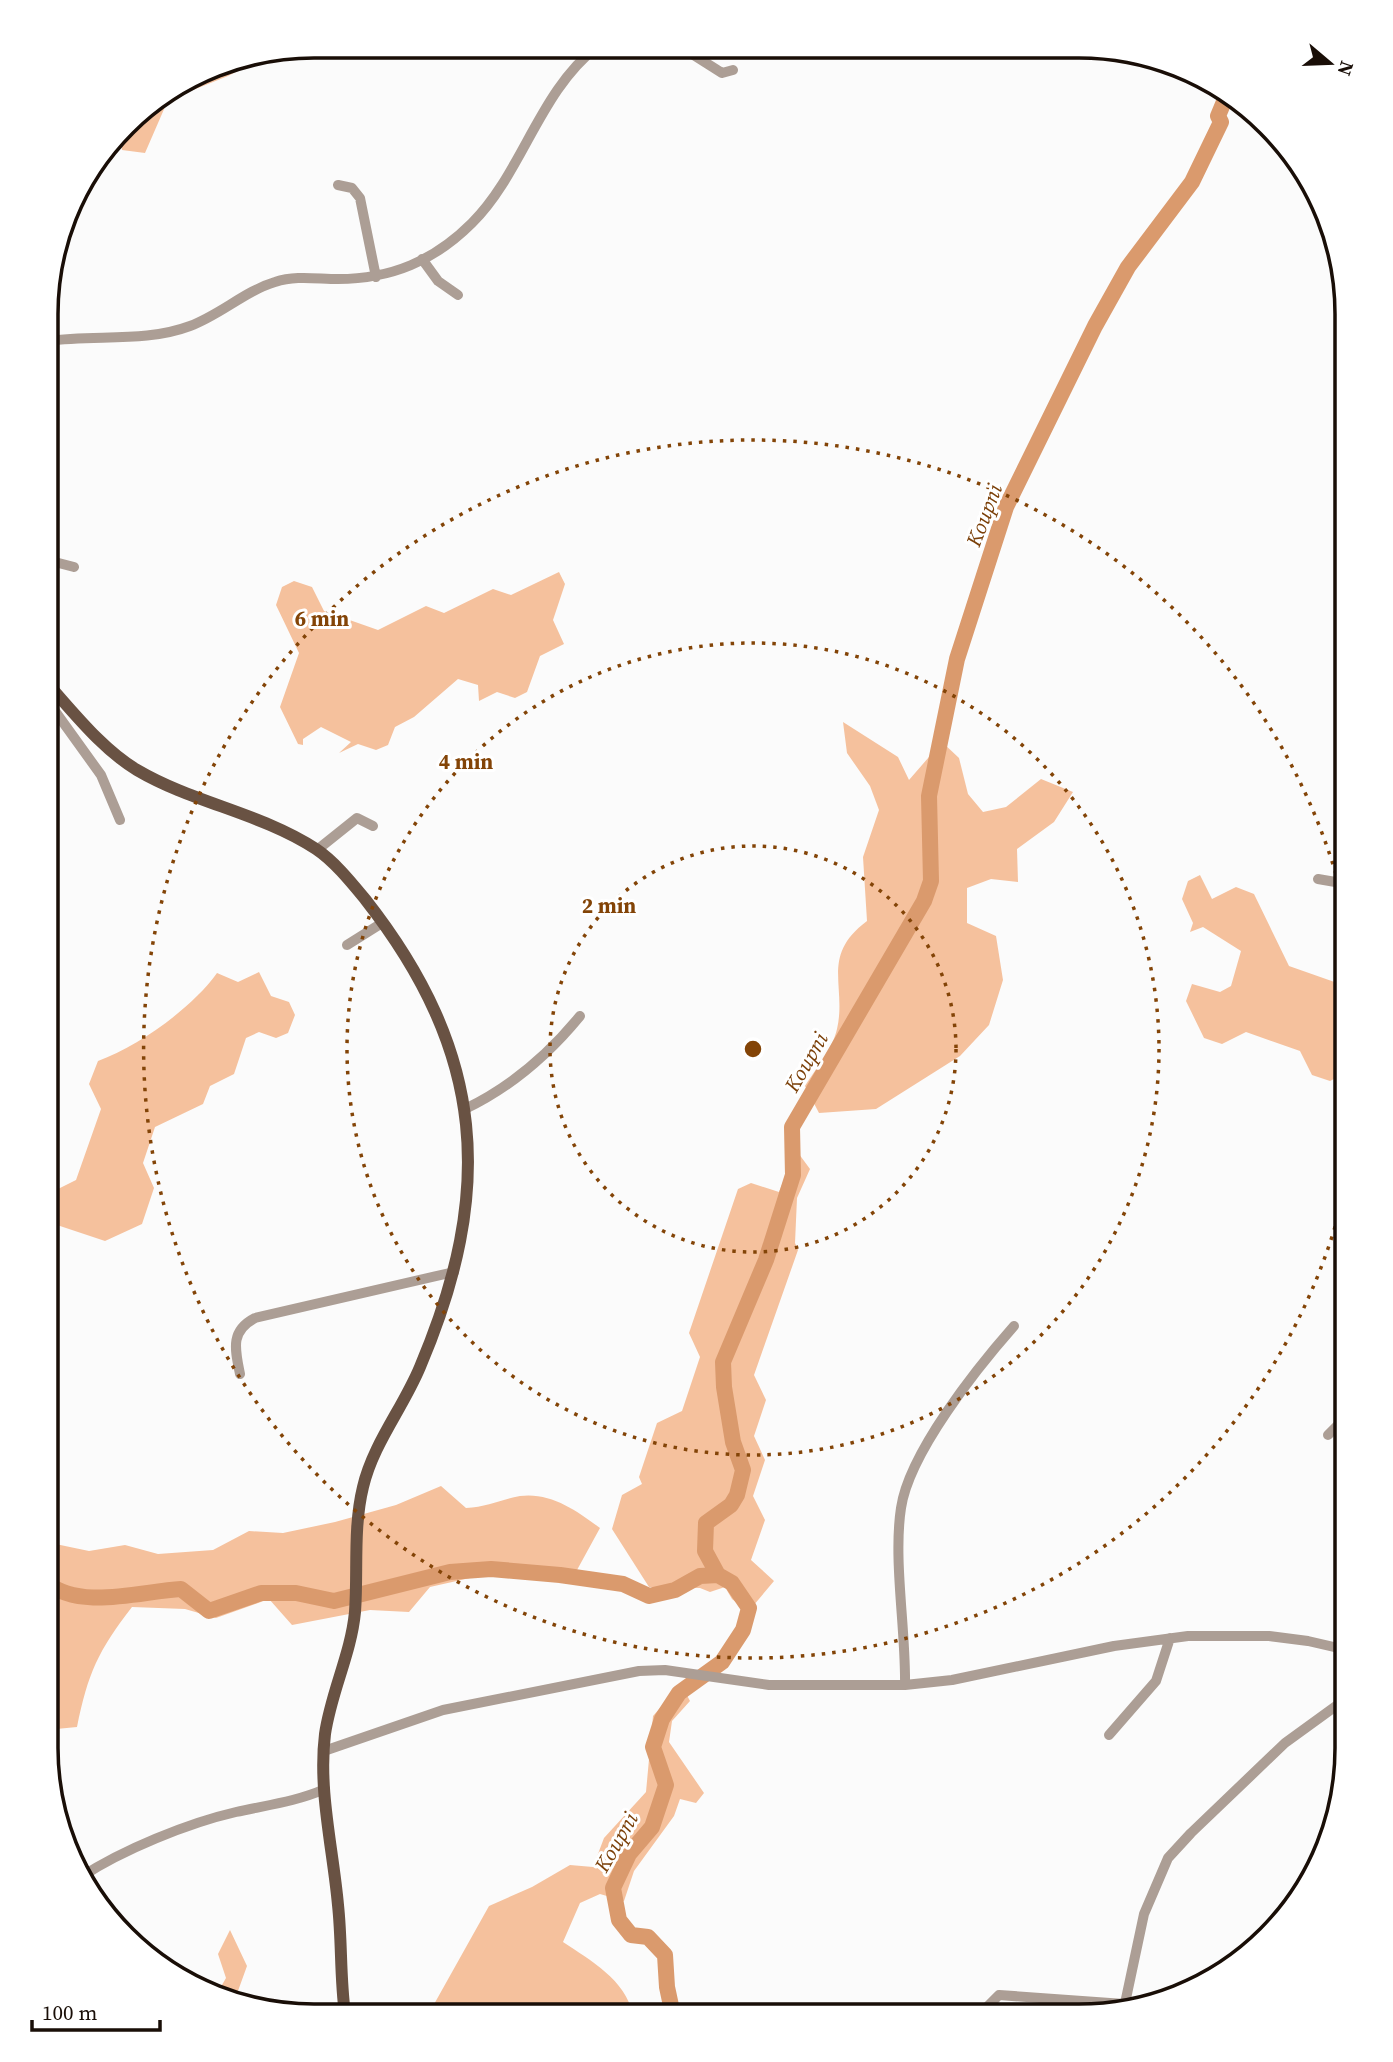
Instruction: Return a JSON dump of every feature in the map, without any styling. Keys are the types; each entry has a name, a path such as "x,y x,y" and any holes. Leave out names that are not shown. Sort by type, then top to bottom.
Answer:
{"main road":[{"path":"58,695 96,735 134,768 182,791 280,830 317,850 350,881 417,975 444,1027 454,1056 465,1109 468,1187 454,1272 443,1310 419,1371 370,1465 363,1487 356,1538 355,1609 324,1751 324,1789 340,1925 344,2004"}],"street":[{"path":"58,340 160,334 190,327 216,315 260,287 295,277 390,275 422,259 469,225 491,202 550,101 588,58"},
{"path":"698,58 722,73 733,70"},
{"path":"338,185 352,188 360,198 376,277"},
{"path":"422,259 438,281 458,295"},
{"path":"58,563 74,567"},
{"path":"58,715 101,775 120,820"},
{"path":"317,850 357,818 373,826"},
{"path":"1318,879 1335,882"},
{"path":"347,944 382,923"},
{"path":"465,1109 500,1090 545,1056 580,1016"},
{"path":"240,1374 234,1344 237,1332 255,1318 357,1297 454,1272"},
{"path":"905,1685 899,1548 901,1506 932,1434 987,1356 1014,1326"},
{"path":"1328,1435 1335,1428"},
{"path":"324,1751 443,1710 570,1682 639,1671 705,1675 769,1685 905,1685 952,1680 1114,1646 1170,1638 1237,1634 1269,1636 1335,1648"},
{"path":"1109,1735 1156,1681 1170,1638"},
{"path":"1125,2000 1144,1914 1168,1858 1191,1832 1278,1749 1335,1707"},
{"path":"90,1872 123,1855 220,1816 288,1803 324,1789"},
{"path":"991,2004 999,1996 1097,2004"}],"shaded area":[{"path":"248,66 180,95 215,77"},
{"path":"166,105 145,153 122,150 121,145"},
{"path":"559,572 565,584 553,620 564,644 540,656 527,692 515,698 497,692 479,701 478,685 458,679 414,717 395,727 388,745 376,750 358,744 339,753 351,742 321,727 303,739 303,745 298,744 280,707 299,653 276,605 282,587 294,581 312,587 324,611 378,630 426,606 444,613 493,589 511,595"},
{"path":"843,722 898,757 909,780 942,742 959,758 968,794 983,812 1006,807 1041,779 1073,792 1054,822 1017,849 1018,882 991,879 967,888 967,923 996,936 1003,980 989,1025 960,1056 876,1109 819,1113 805,1086 828,1051 837,1029 839,959 853,934 867,921 863,857 879,810 870,786 847,753"},
{"path":"1200,875 1212,899 1236,887 1254,894 1289,966 1335,982 1335,1078 1330,1081 1312,1075 1300,1051 1246,1032 1222,1044 1204,1038 1186,1001 1192,984 1220,992 1231,986 1241,951 1203,927 1190,932 1193,923 1182,899 1188,881"},
{"path":"259,972 271,996 289,1002 295,1015 288,1033 276,1038 259,1032 246,1038 234,1074 210,1086 203,1104 155,1127 143,1163 154,1188 142,1224 105,1241 58,1225 58,1189 76,1180 101,1109 89,1084 98,1061 147,1036 194,999 217,973 238,982"},
{"path":"796,1150 810,1169 797,1198 795,1243 798,1250 754,1375 766,1400 754,1436 765,1460 753,1496 765,1520 751,1560 774,1581 748,1612 732,1599 725,1587 710,1592 700,1588 649,1587 612,1529 622,1495 642,1484 639,1477 657,1423 682,1411 700,1357 689,1333 738,1189 751,1183 779,1192"},
{"path":"441,1486 466,1508 520,1496 542,1497 573,1509 600,1528 577,1570 523,1577 492,1573 430,1587 409,1612 370,1610 292,1625 269,1599 216,1618 185,1609 132,1607 96,1663 85,1692 77,1727 58,1729 58,1545 89,1551 125,1545 158,1554 213,1550 249,1531 283,1533 396,1505"},
{"path":"681,1684 690,1701 672,1721 669,1742 704,1793 696,1803 680,1799 674,1816 634,1871 624,1901 600,1894 580,1903 563,1942 606,1972 623,1991 630,2004 434,2004 489,1906 532,1887 570,1865 593,1867 604,1838 646,1792 653,1716"},
{"path":"230,1930 247,1966 237,1993 221,1987 226,1978 218,1954"}],"waterway":[{"name":"Koupni","path":"671,2004 665,1955 648,1937 631,1935 619,1920 613,1888 629,1854 652,1827 666,1785 653,1747 662,1719 679,1693 722,1662 743,1630 749,1608 732,1583 718,1575 705,1551 706,1523 731,1505 737,1495 743,1470 733,1442 724,1387 723,1362 766,1260 793,1175 792,1127 924,901 931,881 929,796 957,659 1006,507 1095,326 1128,267 1192,182 1221,122 1218,116 1224,102"},
{"path":"58,1590 76,1596 111,1597 181,1589 209,1611 261,1593 296,1593 334,1601 450,1572 491,1569 623,1584 649,1596 675,1590 700,1576 718,1575"}]}
